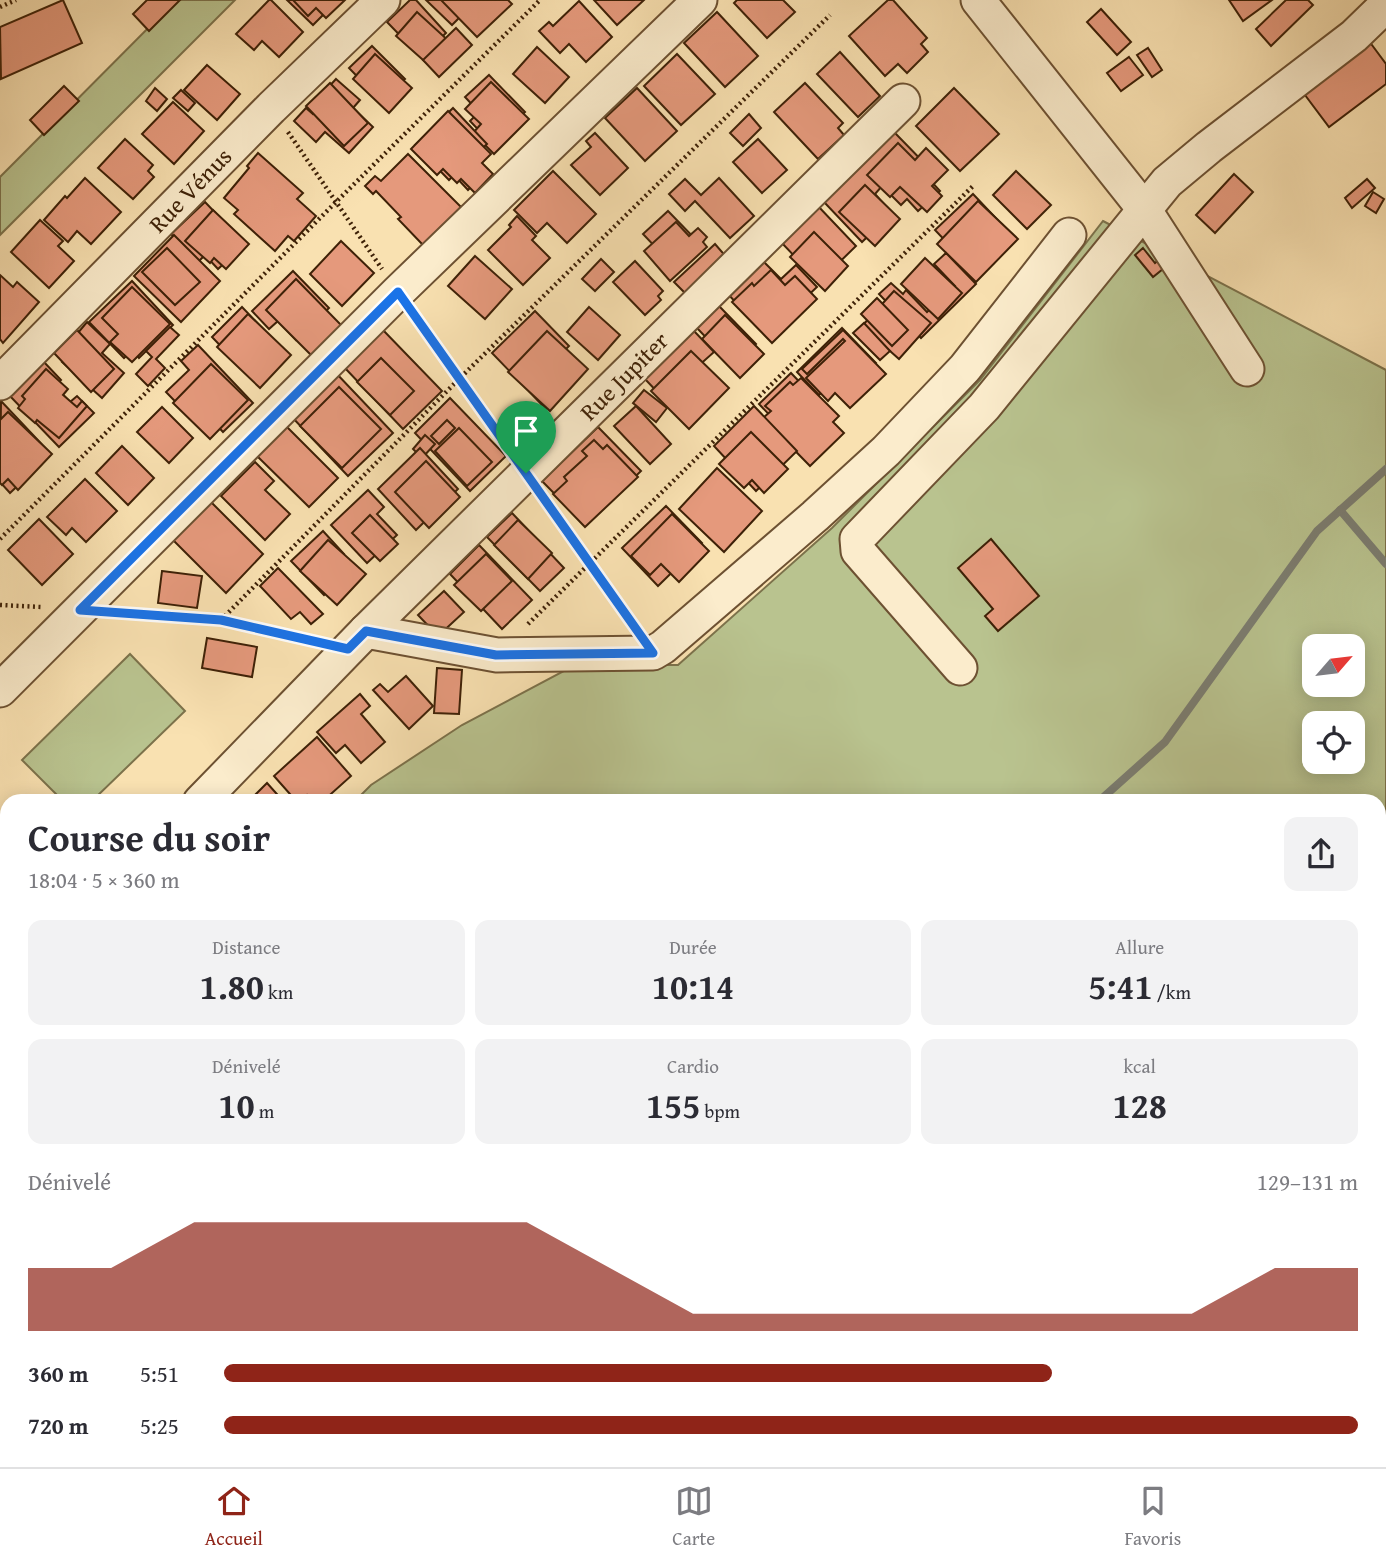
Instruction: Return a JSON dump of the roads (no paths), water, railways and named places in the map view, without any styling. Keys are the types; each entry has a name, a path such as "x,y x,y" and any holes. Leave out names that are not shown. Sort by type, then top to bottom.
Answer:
{"street":[{"name":"Rue Vénus","path":"0,383 271,107 383,0"},
{"path":"0,690 398,292 700,0"},
{"path":"978,0 1144,209 1247,369"},
{"path":"960,668 858,551 857,539 984,407 1167,182 1354,36 1386,5"},
{"name":"Rue Jupiter","path":"208,794 357,640 902,101"},
{"path":"357,640 496,655 653,653 806,524 886,451 965,368 1069,234"}],"waterway":[{"path":"1107,794 1165,742 1317,531 1386,469"},
{"path":"1340,510 1386,564"}]}
